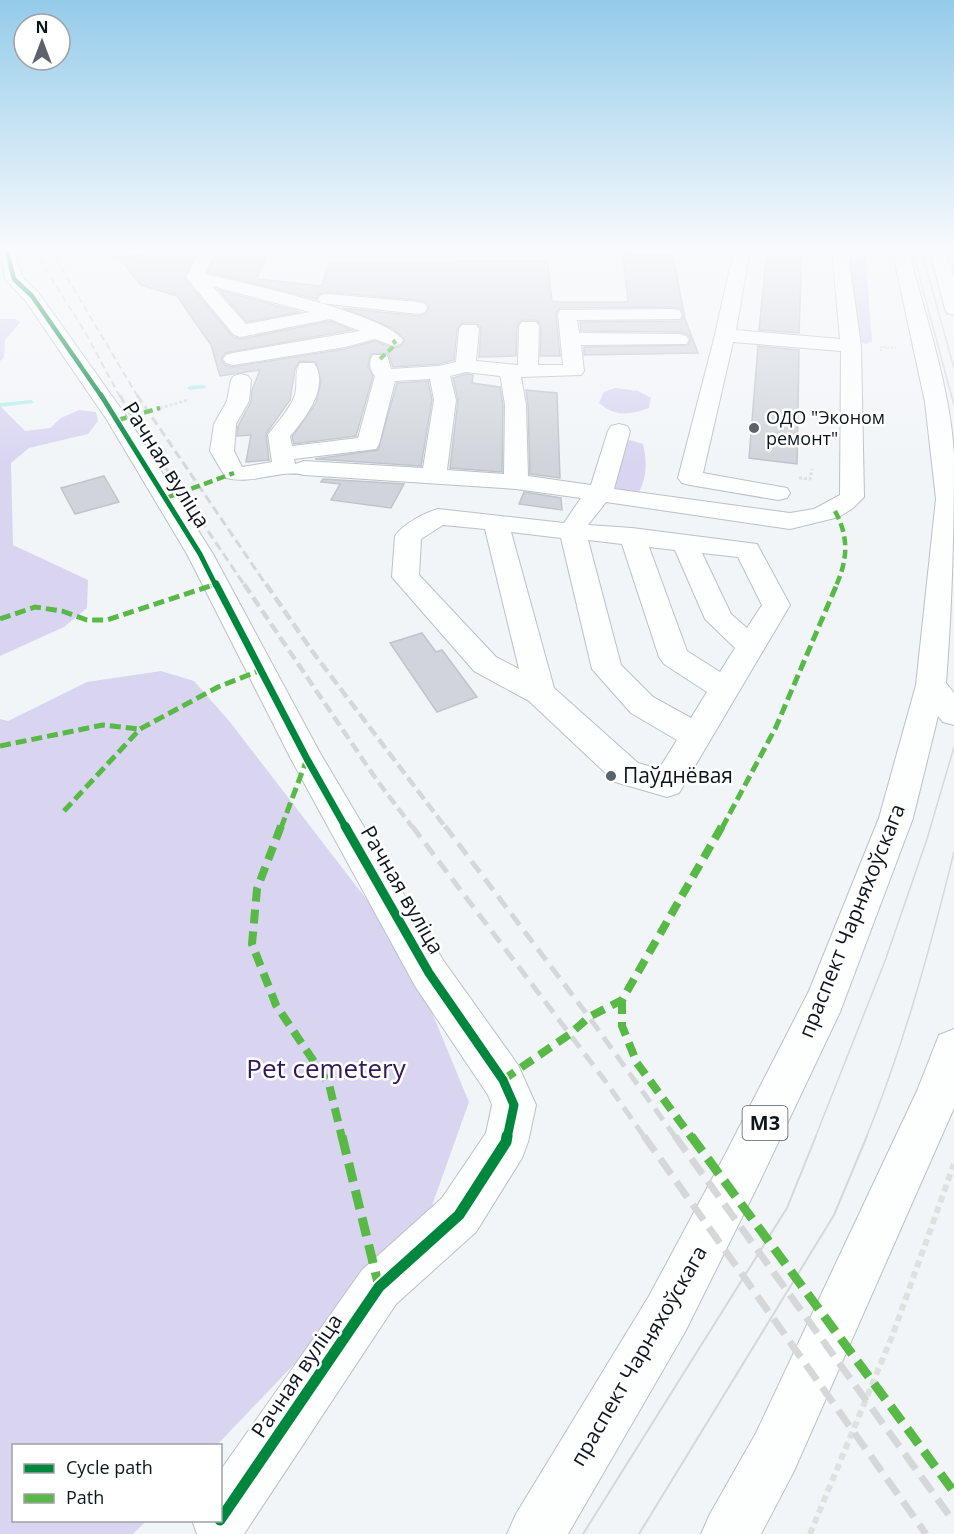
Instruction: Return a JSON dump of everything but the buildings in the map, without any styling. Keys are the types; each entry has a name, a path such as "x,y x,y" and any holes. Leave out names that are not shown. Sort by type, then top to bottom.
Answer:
{"main road":[{"name":"Рачная вуліца","path":"49,321 118,420 200,554 307,759 429,973 503,1080 514,1105 506,1142 459,1215 380,1287 222,1517"},
{"path":"232,321 241,331 294,321"},
{"path":"350,321 386,336 345,341 237,369 238,401 225,424 222,451 234,473 248,474 283,461 368,444"},
{"path":"367,470 368,444 383,367 439,372 466,366 518,371 574,371 568,321"},
{"path":"728,321 690,478 784,485"},
{"path":"283,461 516,482 790,521 819,517 835,511 852,497 851,346 848,321"},
{"name":"праспект Чарняхоўскага","path":"536,1534 667,1314 826,999 946,694 948,499 936,402 917,321"},
{"path":"516,482 514,442 516,400 513,380 518,371 529,326"},
{"path":"466,366 469,329"},
{"path":"725,335 851,346"},
{"path":"570,339 679,340"},
{"path":"283,461 279,435 296,416 310,383 307,367"},
{"path":"434,476 445,400 439,372"},
{"path":"619,432 600,494 588,505 572,530 607,669 642,705 696,736"},
{"path":"438,517 496,523 748,549 776,605 667,784 627,773 540,693 485,664 405,577 408,536 438,517"},
{"path":"496,523 540,693"},
{"path":"632,536 674,657 724,689"},
{"path":"684,542 718,619 750,646"},
{"path":"730,1534 775,1452 935,1101 954,1049"}],"path":[{"path":"160,408 188,400"},
{"path":"784,485 810,479 812,468"},
{"path":"810,1534 893,1334 954,1164"}],"green space":[{"path":"0,321 18,321 20,322 5,340 4,358 0,361"},
{"path":"856,321 870,321 872,341 866,344 859,341"},
{"path":"615,388 638,391 651,398 649,408 617,413 605,408 599,403 604,392"},
{"path":"0,406 25,431 50,428 61,418 79,410 96,412 98,421 88,434 29,448 11,463 13,545 88,580 87,608 64,627 0,656"},
{"path":"626,439 643,444 646,469 639,492 625,495 614,490 613,472"},
{"name":"Pet cemetery","path":"161,671 194,681 230,722 407,952 469,1102 424,1228 218,1444 12,1444 12,1522 145,1522 133,1534 0,1534 0,719 8,721 87,682"}],"waterway":[{"path":"190,388 203,387"},
{"path":"0,405 31,402"}],"tram line":[{"path":"931,321 954,405"},
{"path":"941,321 954,368"},
{"path":"815,1138 885,961 927,839 954,747"},
{"path":"866,1138 880,1103 915,996 954,852"},
{"path":"583,1534 787,1208 816,1136"},
{"path":"639,1534 834,1215 867,1136"}],"railway":[{"path":"78,321 120,397"},
{"path":"93,321 138,397"},
{"path":"120,395 131,416 245,586"},
{"path":"137,395 267,586"},
{"path":"244,584 376,779 413,828"},
{"path":"266,584 312,651 446,828"},
{"path":"412,826 606,1082 645,1138"},
{"path":"445,826 589,1017 676,1138"},
{"path":"644,1136 926,1534"},
{"path":"675,1136 954,1522"}],"marked path":[{"path":"380,359 396,344 393,340"},
{"path":"118,420 160,408"},
{"path":"166,498 234,473"},
{"path":"503,1080 570,1034 589,1017 622,1000 691,884 776,727 844,568 846,538 835,511"},
{"path":"0,619 35,607 62,611 87,620 107,620 216,584"},
{"path":"64,811 140,729 218,687 261,670"},
{"path":"0,746 103,725 140,729"},
{"path":"307,759 257,889 252,944 276,1005 329,1084 379,1287"},
{"path":"622,1000 622,1026 637,1063 954,1492"}],"cycle path":[{"path":"49,321 118,420 200,554 307,759 429,973 503,1080 514,1105 506,1142 459,1215 379,1287 222,1517"}],"place":[{"name":"ОДО \"Эконом ремонт\"","path":"754,428"},
{"name":"Паўднёвая","path":"611,776"}]}
